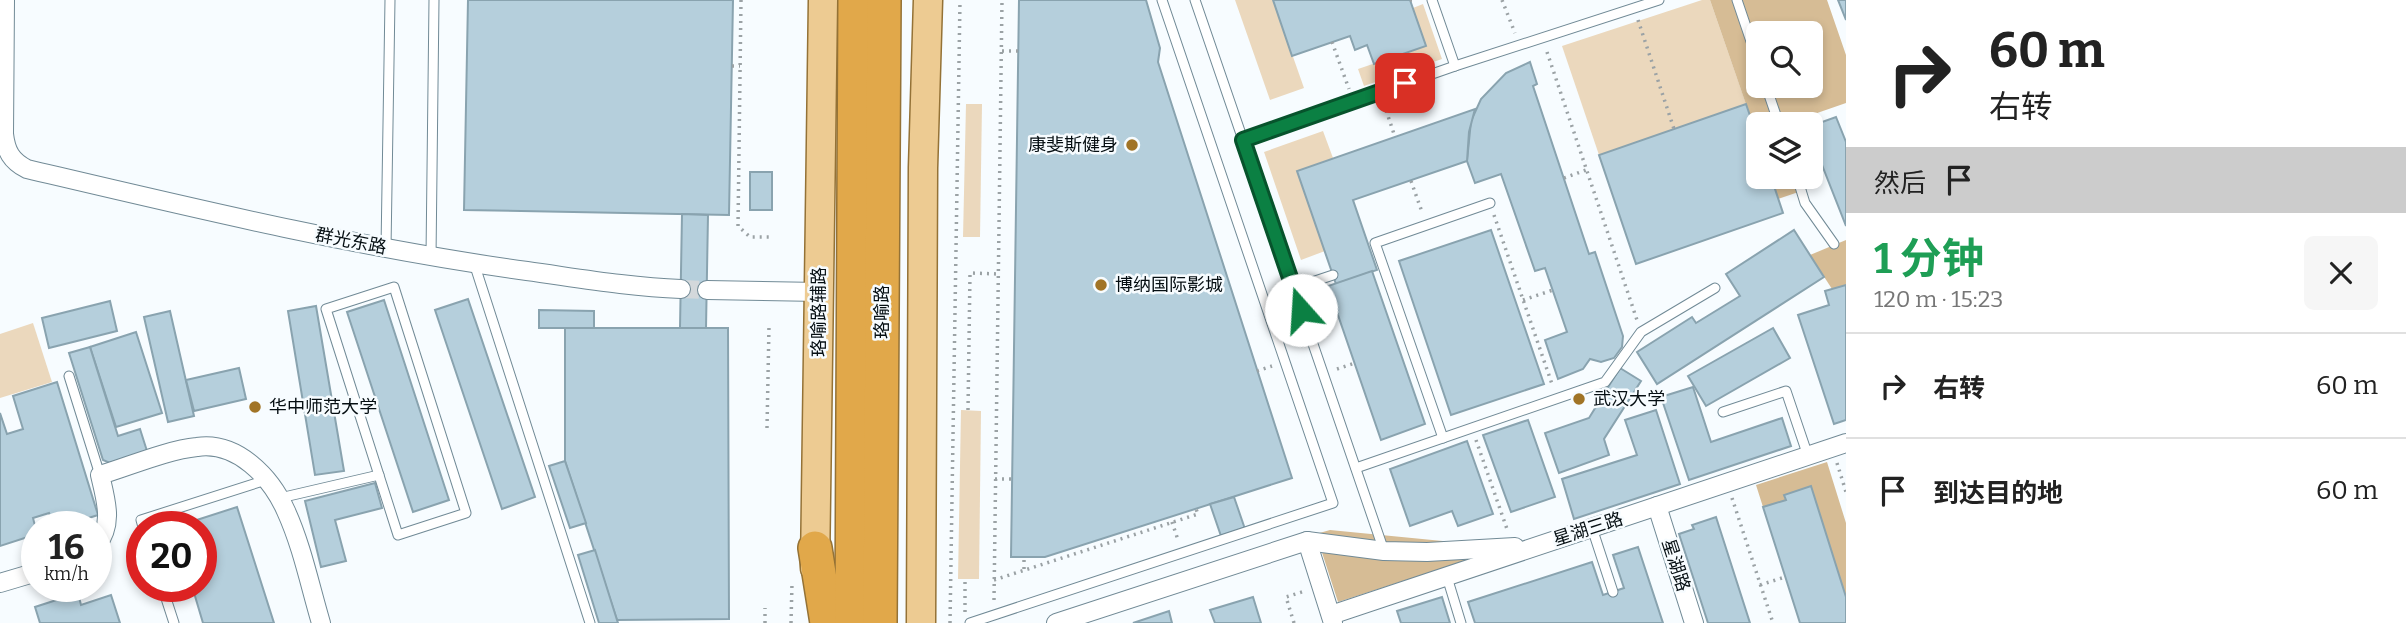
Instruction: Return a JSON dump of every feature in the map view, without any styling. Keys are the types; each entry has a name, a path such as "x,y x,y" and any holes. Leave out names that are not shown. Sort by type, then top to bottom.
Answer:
{"highway":[{"name":"珞喻路","path":"852,623 855,0"},
{"name":"珞喻路","path":"880,623 884,0"},
{"path":"815,548 827,623"}],"main road":[{"name":"珞喻路辅路","path":"814,623 823,0"},
{"path":"921,623 923,181 928,0"}],"street":[{"name":"群光东路","path":"5,0 4,134 10,156 27,169 253,222 431,258 681,289"},
{"path":"707,290 820,292"},
{"path":"108,511 100,475 185,449 217,446 225,448 245,459 279,498 290,520 321,623"},
{"name":"星湖三路","path":"1332,619 1546,543 1839,446"},
{"name":"星湖路","path":"1657,506 1695,623"},
{"path":"1307,541 1332,619"},
{"path":"1056,623 1307,541 1384,551 1464,551 1546,543"},
{"path":"0,583 21,577"}],"lane":[{"path":"386,248 390,0"},
{"path":"431,258 433,0"},
{"path":"971,623 1333,503 1162,0"},
{"path":"1195,0 1384,551"},
{"path":"1432,0 1455,66"},
{"path":"1243,140 1455,66 1660,0"},
{"path":"1737,0 1746,27"},
{"path":"1801,189 1805,203 1834,244"},
{"path":"1443,438 1377,259 1375,243 1490,203"},
{"path":"474,263 590,623"},
{"path":"1294,288 1332,275"},
{"path":"394,287 466,513 398,535 379,475 326,309 394,287"},
{"path":"1356,468 1605,382 1641,332 1715,288"},
{"path":"69,376 100,475"},
{"path":"1723,411 1786,391 1808,456"},
{"path":"279,498 379,475"},
{"path":"169,511 266,480"},
{"path":"1592,528 1613,592"},
{"path":"1447,577 1461,623"},
{"path":"167,602 174,623"}],"path":[{"path":"741,0 738,226 750,237 770,237"},
{"path":"950,623 960,0"},
{"path":"993,609 1002,0"},
{"path":"1502,0 1519,45"},
{"path":"1634,8 1674,129"},
{"path":"1542,37 1641,332"},
{"path":"1332,42 1349,91"},
{"path":"1002,51 1018,51"},
{"path":"732,66 740,66"},
{"path":"1380,92 1395,137"},
{"path":"1564,178 1586,170"},
{"path":"1411,181 1426,225"},
{"path":"1490,203 1557,399"},
{"path":"968,410 970,273 998,274"},
{"path":"1524,300 1553,290"},
{"path":"767,428 769,326"},
{"path":"1471,428 1502,514"},
{"path":"1839,446 1846,492"},
{"path":"995,479 1012,479"},
{"path":"1727,483 1773,623"},
{"path":"1497,501 1505,498"},
{"path":"994,580 1064,554 1198,514 1196,509"},
{"path":"1024,557 1024,570"},
{"path":"1760,585 1785,577"},
{"path":"965,579 965,608 973,608"},
{"path":"1286,597 1294,623"},
{"path":"765,608 765,623"}],"shaded area":[{"path":"1235,0 1273,0 1304,88 1270,100"},
{"path":"1702,0 1710,0 1746,104 1599,155 1562,46"},
{"path":"1710,0 1827,0 1846,55 1846,103 1820,112 1749,112"},
{"path":"1423,4 1442,59 1364,86 1358,69 1426,46 1413,8"},
{"path":"966,104 982,104 980,237 963,237"},
{"path":"1323,131 1333,158 1297,171 1325,251 1301,260 1264,152"},
{"path":"1775,189 1807,189 1778,199"},
{"path":"1846,240 1846,285 1832,289 1810,255"},
{"path":"33,323 52,382 0,398 0,334"},
{"path":"961,410 981,411 979,579 958,579"},
{"path":"1827,462 1846,523 1846,597 1811,486 1784,495 1786,500 1763,507 1756,485"},
{"path":"1330,530 1463,543 1468,560 1338,602 1316,534"}],"building":[{"path":"468,0 733,0 729,215 464,210"},
{"path":"1019,0 1146,0 1160,48 1158,62 1292,478 1045,557 1011,557"},
{"path":"1273,0 1410,0 1426,46 1374,64 1367,45 1355,50 1350,36 1292,56"},
{"path":"1838,0 1846,0 1846,20"},
{"path":"1530,62 1537,84 1533,86 1589,254 1595,252 1623,336 1622,347 1614,358 1601,362 1590,359 1583,369 1558,379 1545,340 1567,332 1545,268 1535,271 1501,174 1475,183 1467,161 1471,121 1481,99 1506,73"},
{"path":"1746,104 1749,112 1746,112 1746,189 1775,189 1783,213 1636,264 1599,155"},
{"path":"1475,109 1469,132 1467,161 1353,200 1377,270 1336,284 1297,171"},
{"path":"1836,117 1846,142 1846,226 1823,168 1823,122"},
{"path":"750,172 772,172 772,210 750,210"},
{"path":"682,214 708,215 706,328 680,328"},
{"path":"1491,230 1544,384 1451,415 1399,261"},
{"path":"1794,230 1824,277 1657,384 1637,352 1692,317 1696,323 1740,296 1726,274"},
{"path":"1372,271 1425,424 1381,440 1328,286"},
{"path":"1846,285 1846,420 1834,424 1798,315 1829,305 1825,291"},
{"path":"468,299 535,497 502,509 435,310"},
{"path":"384,300 449,500 413,512 347,312"},
{"path":"110,301 117,331 49,348 42,318"},
{"path":"316,306 344,471 315,475 288,311"},
{"path":"539,310 594,311 594,328 539,328"},
{"path":"170,311 194,416 168,422 144,317"},
{"path":"565,328 728,328 729,619 617,620 565,461"},
{"path":"1773,328 1790,358 1706,406 1688,376"},
{"path":"136,332 162,413 116,427 90,347"},
{"path":"90,347 118,436 140,429 147,451 110,463 103,460 69,353"},
{"path":"239,368 246,399 194,411 186,380"},
{"path":"1620,368 1641,381 1604,439 1609,455 1559,473 1545,433 1589,418"},
{"path":"57,382 97,511 21,511 21,539 0,546 0,413 7,434 23,429 13,396"},
{"path":"1693,387 1711,442 1782,418 1791,446 1689,480 1661,397"},
{"path":"1656,410 1680,484 1574,519 1562,479 1637,455 1625,420"},
{"path":"1528,420 1555,497 1511,512 1483,435"},
{"path":"1467,441 1493,514 1458,526 1452,511 1410,526 1390,469"},
{"path":"565,461 586,523 570,528 549,466"},
{"path":"375,483 382,508 335,520 346,561 321,567 305,501"},
{"path":"1811,486 1846,597 1846,623 1800,623 1763,507 1786,500 1784,495"},
{"path":"1234,497 1245,529 1221,536 1210,504"},
{"path":"237,507 274,623 203,623 197,602 217,602 217,513"},
{"path":"1716,517 1750,623 1708,623 1679,534 1694,529 1692,525"},
{"path":"1638,547 1663,623 1475,623 1468,602 1592,562 1603,595 1624,588 1613,555"},
{"path":"595,550 618,623 599,623 578,555"},
{"path":"1253,597 1261,623 1215,623 1210,610"},
{"path":"1442,597 1450,623 1401,623 1397,611"},
{"path":"112,598 120,623 40,623 35,607 50,602 80,602 81,605 90,602 112,602"},
{"path":"1169,611 1172,623 1133,623"}],"tunnel":[{"path":"681,289 707,290"}],"place":[{"name":"康斐斯健身","path":"1132,145"},
{"name":"博纳国际影城","path":"1101,285"},
{"name":"武汉大学","path":"1579,399"},
{"name":"华中师范大学","path":"255,407"}],"route":[{"path":"1301,310 1243,140 1405,83"}]}
